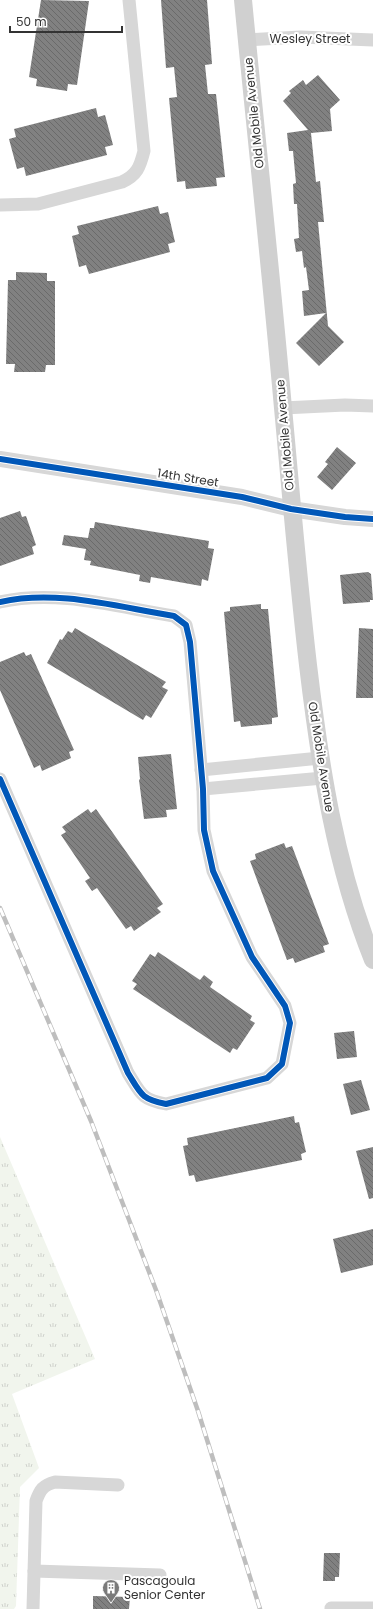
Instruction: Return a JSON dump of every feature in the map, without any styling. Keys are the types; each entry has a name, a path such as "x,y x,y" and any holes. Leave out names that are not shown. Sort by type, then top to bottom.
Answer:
{"main road":[{"name":"Old Mobile Avenue","path":"244,0 283,408 291,509 320,758 340,860 351,898 371,950"}],"street":[{"path":"0,205 38,204 122,182 132,178 140,168 144,151 129,0"},
{"name":"Wesley Street","path":"247,40 301,37 373,40"},
{"path":"283,408 345,405 373,406"},
{"name":"14th Street","path":"0,459 242,497 291,509 345,517 373,519"},
{"path":"0,602 15,599 59,597 174,616 186,626 190,642 203,789 204,830 213,871 252,957 285,1006 290,1023 282,1064 267,1078 166,1104 150,1101 140,1093 128,1073 0,779"},
{"path":"201,770 320,758"},
{"path":"203,789 323,778"},
{"path":"42,1609 34,1609 36,1501 39,1491 46,1485 55,1482 118,1485"},
{"path":"34,1571 160,1575"},
{"path":"331,1608 373,1608"}],"green space":[{"path":"0,1137 95,1359 12,1394 39,1468 20,1487 16,1606 14,1609 0,1609"}],"building":[{"path":"41,0 89,1 77,85 68,84 67,91 36,86 37,79 29,77"},
{"path":"161,0 207,0 212,64 205,65 208,94 216,94 225,177 216,178 217,186 186,189 185,181 177,182 169,98 177,97 174,67 166,68"},
{"path":"318,75 340,100 330,109 332,131 311,133 316,182 320,181 324,222 318,222 328,326 344,342 319,366 296,343 326,313 304,316 302,291 309,290 302,251 296,252 294,239 299,238 297,204 294,204 293,184 296,183 293,151 289,151 287,133 308,130 283,101 291,93 289,91 303,80 306,85"},
{"path":"96,108 98,117 105,115 113,145 105,147 107,155 26,176 24,167 17,169 9,139 16,137 14,129"},
{"path":"158,206 160,214 168,212 175,242 168,244 170,252 89,274 86,265 79,267 72,236 79,234 77,226"},
{"path":"16,272 47,273 47,281 55,281 55,365 46,365 45,372 14,372 15,364 6,364 8,280 16,280"},
{"path":"337,447 356,463 332,490 317,477 328,464 325,462"},
{"path":"20,511 22,517 26,516 36,545 32,547 34,554 0,566 0,518"},
{"path":"95,522 209,541 208,548 214,549 208,581 202,579 201,586 151,577 150,583 139,581 140,575 90,565 91,561 84,560 86,549 62,545 64,535 88,538 90,528 94,528"},
{"path":"368,572 371,574 373,600 370,600 370,602 343,604 340,575"},
{"path":"261,604 261,609 268,609 278,717 272,718 272,724 241,727 240,721 234,722 224,612 230,611 230,607"},
{"path":"75,628 166,682 162,687 168,690 151,718 146,715 143,720 47,663 60,639 62,640 68,631 72,633"},
{"path":"359,628 373,629 373,698 356,698"},
{"path":"24,652 26,656 31,654 74,750 69,752 71,758 42,771 40,765 34,768 0,690 0,662"},
{"path":"171,754 177,809 166,810 167,817 144,819 139,780 138,757"},
{"path":"88,809 91,813 96,809 163,904 157,908 161,912 134,931 131,926 126,929 97,888 92,891 85,881 90,878 61,835 66,832 62,827"},
{"path":"284,843 286,848 292,846 329,944 323,946 325,952 295,963 293,958 287,960 250,861 256,859 255,854"},
{"path":"158,952 200,980 204,975 213,982 210,987 252,1016 250,1020 255,1023 237,1050 233,1048 230,1053 133,989 137,984 132,981 150,954 155,957"},
{"path":"354,1031 357,1057 337,1059 334,1033"},
{"path":"361,1080 370,1110 351,1115 343,1084"},
{"path":"294,1116 295,1123 299,1122 306,1152 301,1154 302,1160 196,1182 194,1175 189,1176 183,1146 188,1145 187,1138"},
{"path":"373,1147 373,1198 369,1199 356,1151"},
{"path":"373,1229 373,1265 341,1273 333,1239"},
{"path":"324,1553 340,1553 339,1577 335,1577 335,1581 323,1581"},
{"name":"Pascagoula Senior Center","path":"93,1596 130,1597 129,1609 93,1609"}],"railway":[{"path":"0,908 91,1121 156,1290 198,1411 260,1609"}],"cycle path":[{"path":"0,459 242,497 291,509 345,517 373,519"},
{"path":"0,602 22,598 65,598 109,604 174,616 186,625 190,642 203,789 204,830 213,871 252,957 285,1006 290,1023 282,1064 267,1078 166,1104 146,1098 139,1091 128,1073 0,779"}],"place":[{"name":"Pascagoula Senior Center","path":"111,1603"}]}
